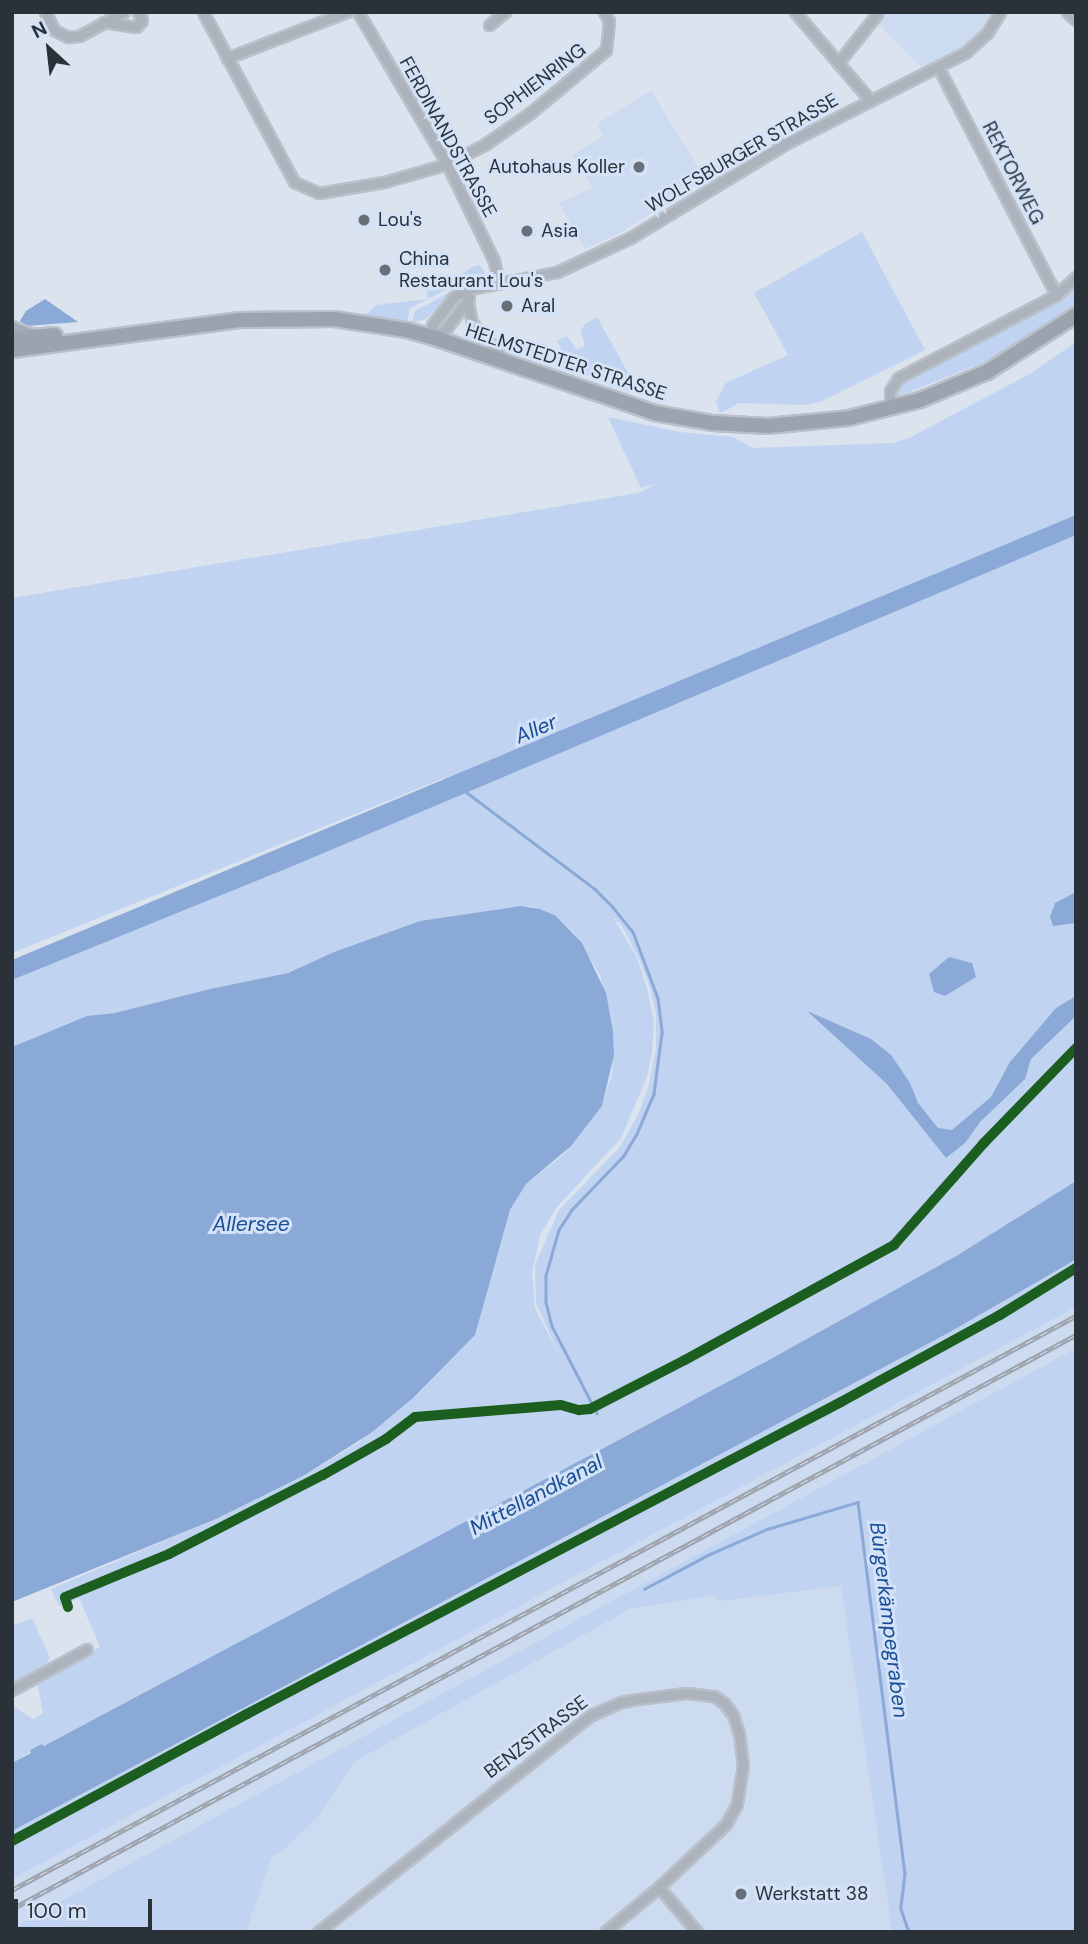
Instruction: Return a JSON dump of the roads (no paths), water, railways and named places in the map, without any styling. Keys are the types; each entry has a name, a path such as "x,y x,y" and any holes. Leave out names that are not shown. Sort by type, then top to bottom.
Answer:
{"main road":[{"name":"HELMSTEDTER STRASSE","path":"188,326 274,318 367,323 435,338 627,406 713,423 791,425 849,418 890,409 949,389 987,372 1076,316"},
{"path":"12,340 147,326 188,326"},
{"path":"12,350 188,326"},
{"path":"12,328 36,337"}],"street":[{"path":"45,12 54,30 68,37 79,36 124,12"},
{"path":"104,22 136,27 142,20 138,12"},
{"name":"SOPHIENRING","path":"203,12 275,150 295,182 319,193 384,182 447,164 484,145 592,65 606,50 610,37 609,21 604,12"},
{"path":"227,58 346,12"},
{"name":"FERDINANDSTRASSE","path":"358,12 447,164 494,261 499,283"},
{"path":"489,25 505,12"},
{"path":"795,12 870,100"},
{"name":"WOLFSBURGER STRASSE","path":"435,338 432,324 445,305 465,290 557,272 630,238 785,144 938,67 977,43 1000,12"},
{"path":"1067,12 1076,20"},
{"path":"838,63 877,14"},
{"name":"REKTORWEG","path":"938,67 1056,295"},
{"path":"890,409 890,391 898,378 1056,295 1076,277"},
{"path":"435,338 445,330 467,299 480,287"},
{"path":"467,299 472,323 507,363"},
{"path":"12,1690 87,1649"},
{"name":"BENZSTRASSE","path":"318,1932 591,1715 622,1702 701,1693 724,1703 733,1715 739,1733 742,1786 726,1824 659,1887 605,1932"},
{"path":"659,1887 697,1932"}],"water":[{"path":"45,299 78,322 27,326 20,321 26,311"},
{"path":"1076,515 1076,535 288,868 12,980 12,960"},
{"path":"1076,892 1076,923 1053,926 1050,917 1055,903"},
{"name":"Allersee","path":"521,906 540,909 556,916 582,943 606,993 614,1055 602,1106 571,1146 526,1184 510,1210 475,1335 413,1398 371,1433 303,1476 216,1519 12,1602 12,1047 87,1016 115,1013 288,973 334,952 420,921"},
{"path":"949,957 972,963 976,977 945,996 934,992 929,974"},
{"path":"1076,996 1076,1016 1031,1059 1025,1079 981,1121 965,1143 946,1158 887,1084 807,1011 871,1039 891,1055 910,1083 918,1103 938,1128 952,1130 991,1097 1010,1062 1056,1008"},
{"name":"Mittellandkanal","path":"1076,1181 1076,1259 1068,1264 950,1332 12,1831 12,1763 31,1753 30,1750 42,1744 44,1746 767,1361 958,1255"}],"waterway":[{"name":"Bürgerkämpegraben","path":"465,791 595,889 612,906 633,932 658,998 662,1033 654,1094 637,1134 623,1157 572,1210 559,1230 546,1276 546,1302 552,1326 597,1413"},
{"name":"Bürgerkämpegraben","path":"644,1589 708,1555 767,1529 858,1502 905,1874 901,1909 909,1932"}],"railway":[{"path":"12,1890 1076,1316"},
{"path":"12,1909 1076,1335"}],"place":[{"name":"Autohaus Koller","path":"639,167"},
{"name":"Lou's","path":"364,220"},
{"name":"Asia","path":"527,231"},
{"name":"China Restaurant Lou's","path":"385,270"},
{"name":"Aral","path":"507,306"},
{"name":"Werkstatt 38","path":"741,1894"}],"water label":[{"name":"Aller","path":"536,729"}]}
